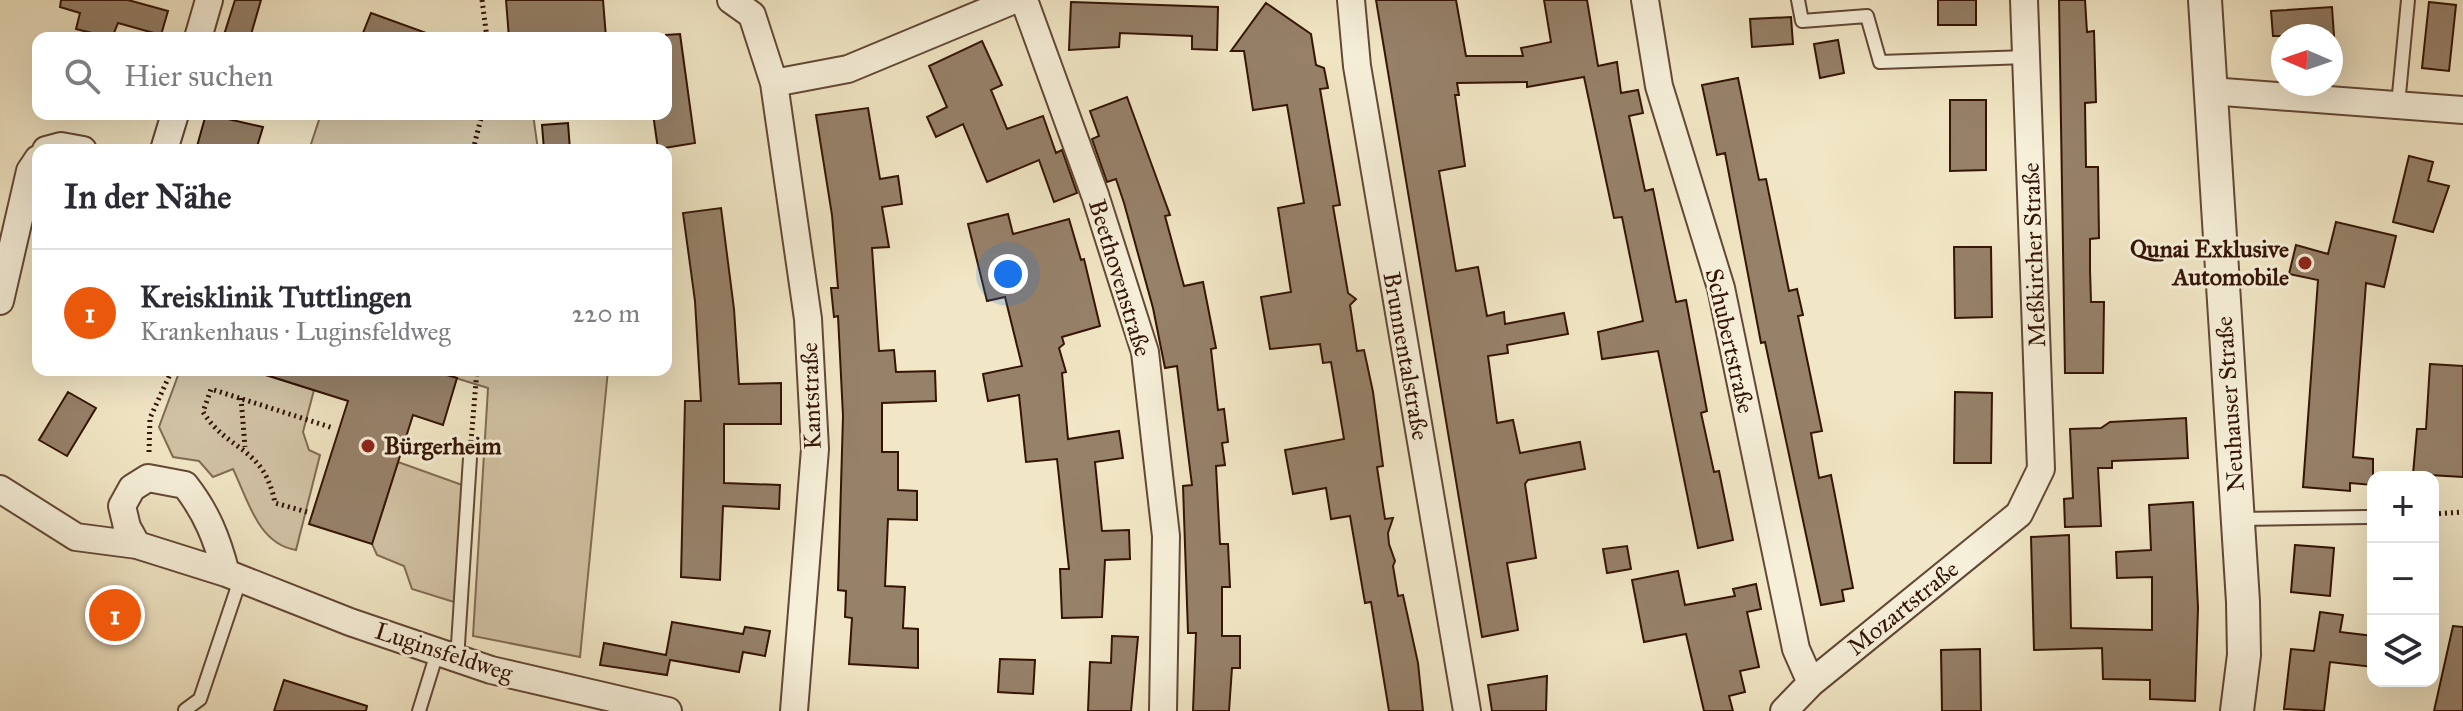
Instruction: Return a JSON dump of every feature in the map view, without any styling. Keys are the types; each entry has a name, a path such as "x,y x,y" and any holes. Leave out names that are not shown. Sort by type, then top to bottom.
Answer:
{"street":[{"path":"200,32 209,0"},
{"name":"Kantstraße","path":"731,0 752,15 774,83 808,319 815,449 794,711"},
{"path":"774,83 848,69 1014,0"},
{"name":"Beethovenstraße","path":"1024,0 1095,195 1145,352 1166,536 1163,711"},
{"name":"Brunnentalstraße","path":"1351,0 1357,66 1467,711"},
{"name":"Schubertstraße","path":"1645,0 1659,86 1721,288 1796,649 1811,683"},
{"name":"Meßkircher Straße","path":"2024,0 2041,469 2025,506"},
{"name":"Neuhauser Straße","path":"2205,0 2244,642 2237,711"},
{"path":"2210,91 2463,110"},
{"path":"166,144 173,120"},
{"path":"0,301 32,168"},
{"path":"137,545 127,527 122,506 132,488 148,478 185,485 201,506 233,576"},
{"name":"Luginsfeldweg","path":"0,489 76,537 137,545 233,576 447,656 667,711"},
{"name":"Mozartstraße","path":"1784,711 1811,683 2025,506"}],"lane":[{"path":"1798,0 1802,21 1867,16 1880,62 2027,57"},
{"path":"2398,105 2408,0"},
{"path":"419,711 447,656 470,458"},
{"path":"2237,520 2367,517"},
{"path":"185,710 200,699 233,576"}],"path":[{"path":"482,0 486,32"},
{"path":"474,144 480,120"},
{"path":"148,478 150,418 169,376"},
{"path":"470,458 477,376"},
{"path":"307,512 275,503 271,481 245,448 215,431 203,412 211,389 333,428"},
{"path":"241,398 245,448"},
{"path":"2439,514 2463,512"}],"shaded area":[{"path":"319,120 534,120 537,144 311,144"},
{"path":"178,376 268,376 314,390 303,432 309,450 320,455 296,550 283,546 263,530 233,469 213,477 199,461 173,457 159,427"},
{"path":"449,376 607,376 580,657 473,636 488,388"},
{"path":"398,462 465,486 457,603 412,589 404,566 377,555 372,544"}],"building":[{"path":"61,0 128,0 168,11 162,32 118,23 114,32 88,32 76,29 80,13 60,7"},
{"path":"235,0 261,0 252,32 225,32"},
{"path":"506,0 603,0 606,32 509,32"},
{"path":"1376,0 1456,0 1466,56 1523,56 1521,48 1551,42 1544,0 1587,0 1598,66 1617,62 1621,93 1638,90 1643,113 1629,116 1645,191 1653,189 1676,302 1686,300 1707,411 1701,413 1714,472 1719,471 1733,540 1698,548 1658,351 1602,359 1598,332 1643,321 1622,217 1614,218 1584,77 1527,87 1527,82 1457,83 1459,95 1455,95 1465,166 1439,171 1456,271 1478,267 1487,316 1504,312 1505,324 1564,313 1568,334 1507,345 1508,353 1488,356 1497,423 1513,420 1520,453 1580,442 1585,469 1528,480 1525,484 1536,558 1507,563 1518,630 1482,637"},
{"path":"1938,0 1976,0 1976,25 1938,25"},
{"path":"2059,0 2085,0 2087,32 2094,31 2096,102 2085,103 2086,167 2098,167 2099,238 2090,239 2090,270 2091,302 2104,302 2103,373 2065,373"},
{"path":"1071,2 1218,7 1217,50 1192,49 1192,36 1120,33 1119,47 1069,50"},
{"path":"2429,2 2456,5 2449,71 2422,68"},
{"path":"1266,3 1311,34 1316,65 1324,68 1328,88 1320,89 1340,205 1333,206 1348,293 1356,299 1350,305 1357,351 1364,350 1373,392 1383,466 1377,467 1385,519 1393,518 1388,533 1389,544 1395,561 1393,566 1398,596 1403,595 1418,663 1423,711 1389,711 1371,602 1365,603 1350,516 1331,519 1326,488 1293,494 1285,450 1344,439 1331,362 1323,363 1320,344 1270,349 1261,297 1291,292 1278,208 1304,203 1287,105 1253,110 1244,51 1231,51"},
{"path":"2332,7 2333,24 2272,24 2271,11"},
{"path":"371,13 424,32 363,32"},
{"path":"1791,17 1793,44 1752,47 1750,19"},
{"path":"680,34 695,143 672,147 672,144 657,144 654,120 672,120 672,35"},
{"path":"1838,40 1844,73 1820,78 1814,44"},
{"path":"982,41 1002,85 991,90 1007,129 1043,116 1056,153 1062,150 1077,193 1054,202 1039,160 987,182 963,124 936,137 927,117 947,107 929,66"},
{"path":"1738,78 1759,180 1766,179 1789,291 1797,289 1803,315 1798,316 1822,431 1811,433 1819,478 1831,475 1853,588 1842,590 1844,601 1821,605 1765,342 1761,343 1725,153 1717,155 1702,85"},
{"path":"1127,97 1170,215 1165,216 1184,286 1203,282 1216,348 1211,349 1218,410 1224,409 1228,442 1222,443 1225,465 1216,466 1220,544 1228,544 1230,587 1222,587 1222,636 1240,636 1240,668 1232,668 1229,711 1193,711 1196,633 1188,633 1183,486 1192,485 1177,366 1165,368 1153,308 1124,203 1116,179 1107,182 1092,139 1099,136 1090,111"},
{"path":"1950,100 1986,100 1986,170 1950,171"},
{"path":"868,108 880,179 898,176 902,204 882,207 889,247 872,248 879,351 894,350 896,372 935,371 936,401 882,403 882,452 898,452 898,490 917,491 917,520 888,519 885,586 905,587 903,628 918,629 918,668 849,664 852,618 845,617 846,591 838,590 843,416 838,316 834,317 831,288 838,288 832,215 816,115"},
{"path":"204,120 232,120 263,127 258,144 198,144"},
{"path":"568,123 570,144 544,144 542,125"},
{"path":"2409,156 2433,162 2428,181 2449,186 2433,232 2393,222"},
{"path":"721,208 734,309 739,384 781,383 781,424 724,424 724,483 780,485 779,509 723,506 720,580 681,577 685,401 701,401 695,301 683,213"},
{"path":"1008,214 1013,234 1069,219 1081,260 1084,259 1100,326 1062,337 1064,344 1059,348 1066,372 1062,373 1068,439 1119,431 1123,458 1095,462 1102,531 1129,530 1130,559 1105,560 1102,617 1062,618 1060,569 1069,569 1057,459 1026,462 1019,395 988,401 983,374 1022,366 1005,297 987,301 968,224"},
{"path":"2336,222 2396,236 2384,287 2366,283 2353,457 2373,459 2373,471 2367,471 2367,484 2350,483 2350,491 2303,487 2318,280 2289,274 2296,245 2328,254"},
{"path":"1954,247 1991,247 1992,317 1955,318"},
{"path":"2430,364 2463,366 2463,477 2439,476 2439,471 2413,471 2417,429 2426,429"},
{"name":"Bürgerheim","path":"269,376 457,378 443,425 413,415 372,544 309,524 348,401"},
{"path":"68,392 96,408 67,456 39,440"},
{"path":"1955,392 1992,393 1991,463 1954,463"},
{"path":"2186,418 2188,458 2112,461 2112,468 2098,468 2101,526 2065,527 2064,499 2073,498 2070,429 2101,428 2110,422"},
{"path":"2193,502 2198,608 2195,701 2150,699 2150,680 2103,679 2102,648 2034,650 2031,537 2069,535 2071,628 2152,630 2152,577 2117,578 2116,552 2151,550 2149,505"},
{"path":"2295,545 2334,548 2330,596 2291,592"},
{"path":"1627,546 1631,569 1607,573 1603,549"},
{"path":"1678,571 1685,605 1735,596 1733,589 1756,584 1761,609 1747,612 1759,667 1740,671 1745,692 1729,696 1733,711 1704,711 1686,634 1644,642 1632,580"},
{"path":"2320,612 2343,615 2340,632 2367,635 2367,666 2330,662 2324,711 2284,709 2291,649 2314,651"},
{"path":"672,622 743,634 745,627 770,631 765,656 743,652 739,672 670,660 667,675 600,665 604,643 666,655"},
{"path":"2453,626 2463,627 2463,711 2434,711"},
{"path":"1112,636 1138,637 1131,711 1088,711 1090,662 1111,663"},
{"path":"1980,649 1981,711 1942,711 1941,650"},
{"path":"1000,659 1035,660 1033,694 998,692"},
{"path":"1547,676 1546,711 1492,711 1488,685"},
{"path":"284,680 367,706 366,711 274,711"}],"place":[{"name":"Qunai Exklusive Automobile","path":"2305,263"},
{"name":"Bürgerheim","path":"368,446"},
{"name":"Kreisklinik Tuttlingen","path":"115,615"}]}
